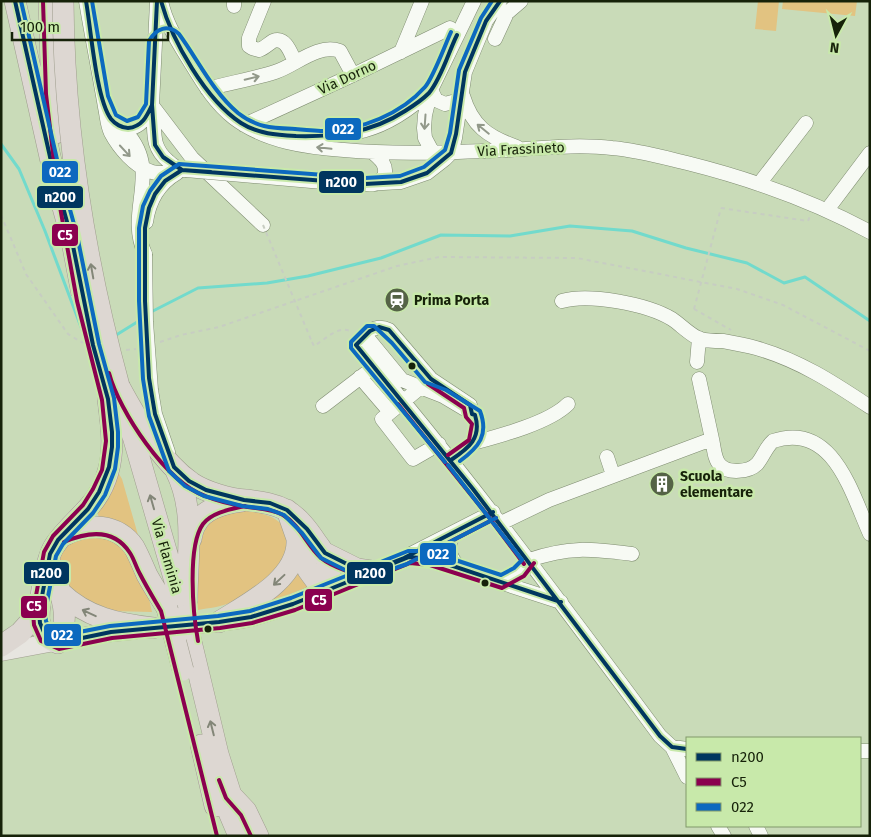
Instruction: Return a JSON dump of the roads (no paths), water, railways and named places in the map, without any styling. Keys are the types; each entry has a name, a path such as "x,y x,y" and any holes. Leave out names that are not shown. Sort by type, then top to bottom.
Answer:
{"highway":[{"path":"14,1 55,179 71,236"},
{"path":"48,1 52,93 63,187 83,300 110,389 174,467 197,486 244,500 270,503 287,510 307,529 325,553 330,569 329,588 310,574 303,559 287,510"},
{"path":"48,560 60,592 65,622 63,633 58,643 46,637 40,623 39,612 48,560 54,545 93,503 106,477 112,441 110,389 102,318 77,189 66,87 63,1"},
{"name":"Via Flaminia","path":"110,389 182,617 201,745 239,836"},
{"path":"174,467 185,494 189,520 187,577 182,617"},
{"path":"189,544 195,525 204,515 220,506 244,500"},
{"path":"62,536 80,528 92,526 107,529 121,535 134,547 156,590 182,617"},
{"path":"219,622 262,594 286,573 295,558 297,537"},
{"path":"325,553 357,569 371,571"},
{"path":"60,592 77,607 101,618 121,624 153,628"},
{"path":"1,646 17,636 39,612"},
{"name":"Via Flaminia","path":"182,617 190,668 231,795 246,811 258,836"},
{"path":"201,745 224,836"}],"main road":[{"path":"1,652 58,643 97,634 219,622 266,613 293,604 329,588"}],"street":[{"path":"86,1 109,127 124,152 143,168 150,172 161,174 184,170 323,182 374,184 393,184 416,178 434,168 451,152 456,134 463,79 486,21 500,1"},
{"path":"156,1 152,99 155,145 168,161 184,170"},
{"name":"Via Frassineto","path":"161,1 166,20 175,38 207,89 225,110 244,124 264,134 298,145 372,152 451,152 586,146 628,149 731,174 821,208 870,232"},
{"path":"264,1 249,38 249,46 259,50 274,41 281,41 286,44 295,62"},
{"path":"402,52 422,1"},
{"path":"433,152 425,138 424,128 425,114 431,90 474,1"},
{"path":"495,39 507,13 521,1"},
{"name":"Via Dorno","path":"244,124 353,75 450,28"},
{"path":"155,42 165,34 175,38"},
{"path":"207,89 275,72 328,49 340,51 353,75"},
{"path":"431,90 436,100 445,104 456,101 462,93"},
{"path":"264,134 327,137 362,132 394,118 413,106 431,90"},
{"path":"462,93 467,110 478,126 494,137 521,149"},
{"path":"121,127 128,128 139,125 146,119 152,99"},
{"path":"152,99 192,158 263,226"},
{"path":"106,108 111,119 136,142 140,153 143,168 139,231 140,241 145,254"},
{"path":"759,184 806,123"},
{"path":"372,152 382,161 386,169 384,178 374,184"},
{"path":"821,208 870,153"},
{"path":"174,467 155,414 151,390 146,322 146,222 151,202 165,181 184,170"},
{"path":"562,300 584,297 639,306 671,318 699,338 737,343 767,351 797,363 828,379 870,408"},
{"path":"473,443 478,425 476,415 443,396 388,348 362,338 374,367 439,444 497,518 660,736 672,747 686,775"},
{"path":"697,362 699,338"},
{"path":"323,406 374,367"},
{"path":"360,377 390,412"},
{"path":"699,378 719,464 726,469 746,470 754,467 775,440 797,438 815,442 821,446 838,466 870,534"},
{"path":"426,383 382,419 414,459 439,444"},
{"path":"451,460 473,443 534,423 561,410 568,404"},
{"path":"329,588 404,558 455,532 549,500 712,439"},
{"path":"607,457 613,475"},
{"path":"455,532 449,542 449,552 452,560 463,569"},
{"path":"501,582 518,574 524,569 529,560 548,554 574,549 632,554"},
{"path":"404,558 422,557 561,602"},
{"path":"672,747 686,749"}],"waterway":[{"path":"1,144 19,169 45,231 87,343 100,341"},
{"path":"151,312 198,288 267,283 308,276 381,258 441,235 510,236 570,226 632,231 686,248 747,263 784,283 805,277 870,321"},
{"path":"113,337 142,319"}],"place":[{"name":"Prima Porta","path":"397,300"},
{"name":"Scuola elementare","path":"662,484"}]}
